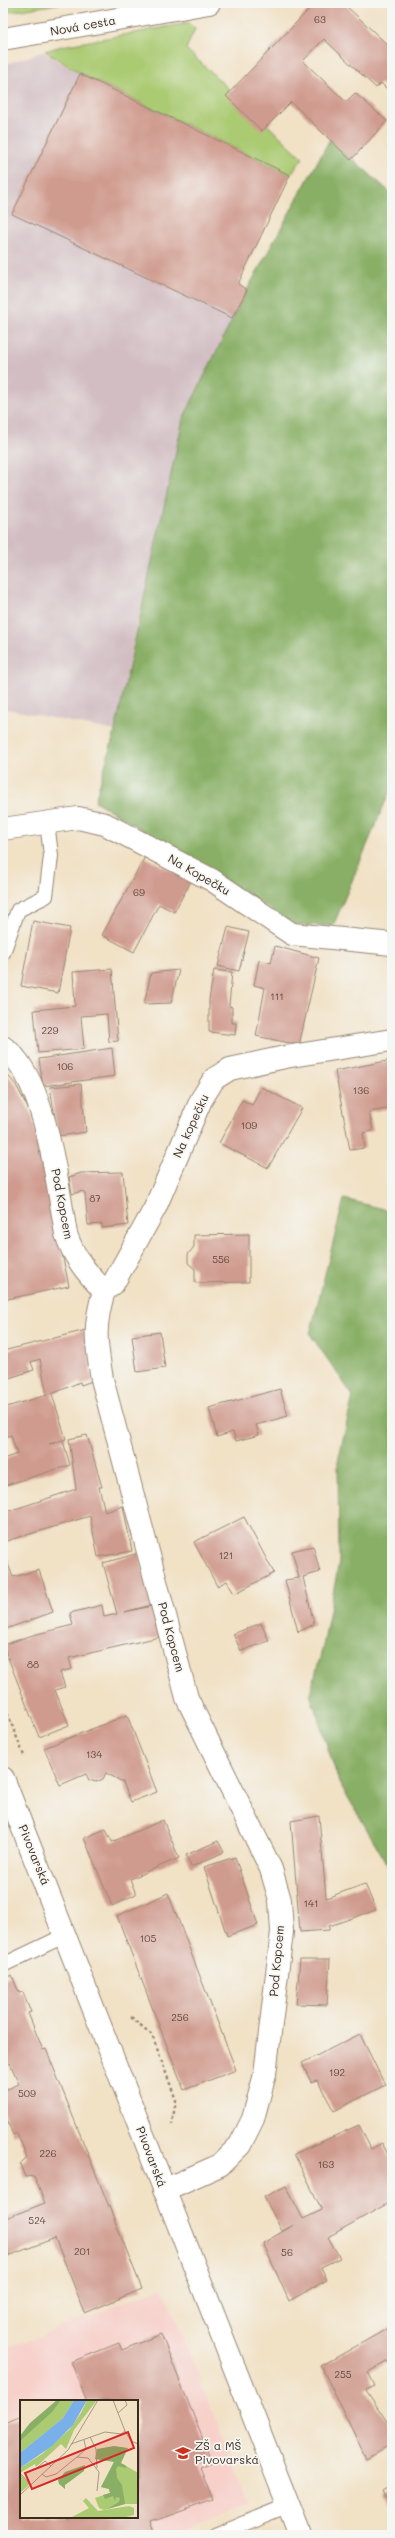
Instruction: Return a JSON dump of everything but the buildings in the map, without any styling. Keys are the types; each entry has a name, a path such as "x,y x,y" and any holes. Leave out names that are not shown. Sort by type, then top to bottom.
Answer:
{"street":[{"name":"Nová cesta","path":"3,39 209,3"},
{"name":"Na Kopečku","path":"3,829 47,821 78,818 105,824 212,880 292,934 392,944"},
{"name":"Na kopečku","path":"104,1291 113,1284 154,1208 201,1100 214,1079 230,1069 285,1056 392,1040"},
{"name":"Pod Kopcem","path":"3,1047 15,1058 27,1076 48,1132 66,1234 71,1249 82,1268 104,1291 97,1316 95,1336 102,1379 187,1698 271,1869 280,1900 282,1932 265,2074 253,2119 240,2145 220,2165 164,2190"},
{"name":"Pivovarská","path":"3,1778 66,1935 164,2190 300,2535"}],"lane":[{"path":"3,953 18,910 46,896 51,856 47,821"},
{"path":"3,1965 66,1935"},
{"path":"215,2535 289,2505"}],"shaded area":[{"path":"43,52 80,74 290,175 238,283 247,290 183,419 149,580 139,613 115,731 3,708 3,65"},
{"name":"ZŠ a MŠ Pivovarská","path":"163,2287 249,2505 184,2535 3,2535 3,2350"}],"green space":[{"path":"3,3 64,3 3,13"},
{"path":"189,23 195,29 186,49 303,158 290,175 81,74 45,51 62,46"},
{"path":"330,139 392,194 392,786 333,926 296,925 95,801 115,731 183,419 247,290"},
{"path":"344,1199 392,1211 392,1872 339,1782 310,1694 323,1646 339,1562 338,1461 353,1396 310,1334"}],"place":[{"name":"ZŠ a MŠ Pivovarská","path":"183,2453"}]}
